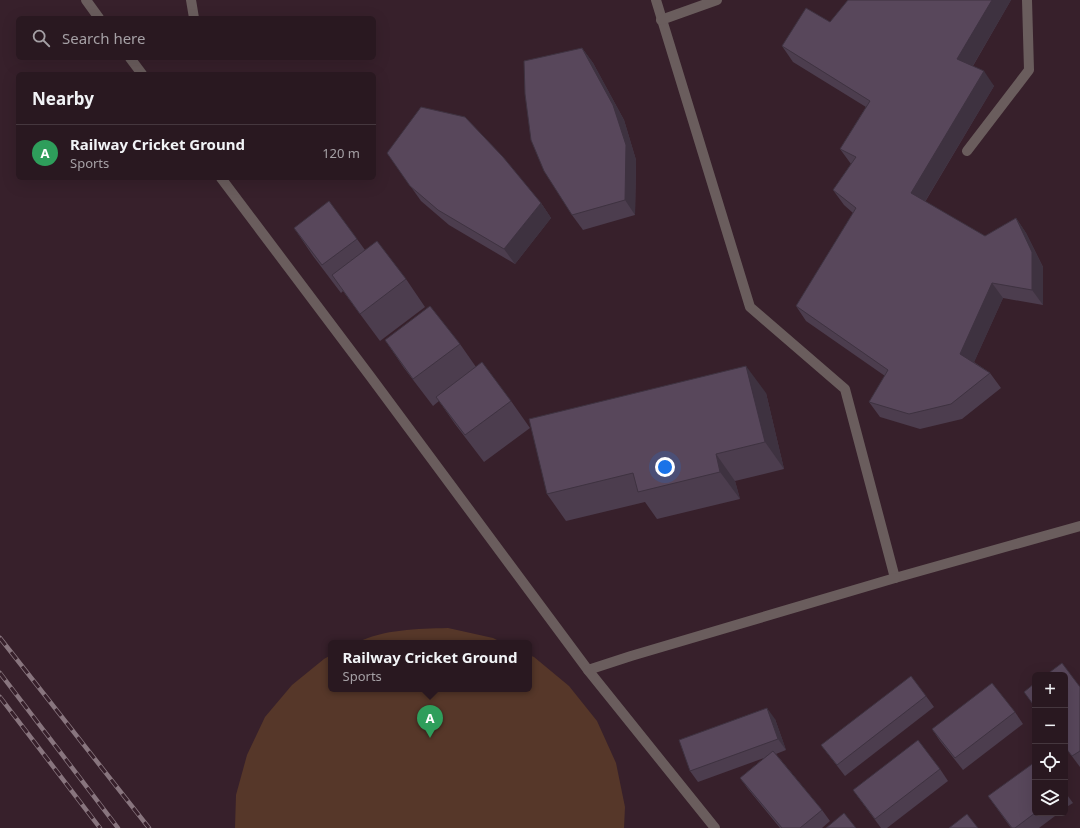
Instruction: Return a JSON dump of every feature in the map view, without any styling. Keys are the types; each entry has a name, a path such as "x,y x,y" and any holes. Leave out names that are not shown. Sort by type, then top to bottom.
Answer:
{"street":[{"path":"86,0 98,16"},
{"path":"191,0 194,16"},
{"path":"656,0 750,307 845,389 896,578"},
{"path":"661,20 717,0"},
{"path":"967,151 1029,70 1027,0"},
{"path":"132,60 140,72"},
{"path":"223,180 588,670 715,828"},
{"path":"588,670 639,653 1080,526"}],"shaded area":[{"path":"448,628 497,640 363,640 389,632 413,629"},
{"path":"532,656 534,657 569,686 597,721 616,763 625,807 624,828 235,828 236,795 247,755 265,717 292,685 328,657 328,692 532,692"}],"building":[{"path":"848,0 992,0 957,59 984,71 911,193 985,236 1016,218 1032,252 1032,290 992,283 960,354 990,373 951,404 909,414 869,402 888,370 796,306 856,208 833,190 856,157 840,149 870,101 782,46 806,8 830,22"},
{"path":"582,48 613,105 626,145 625,200 572,215 544,171 531,140 525,94 524,61"},
{"path":"421,107 465,117 503,157 541,203 504,249 438,210 410,186 387,153"},
{"path":"329,201 357,239 322,265 294,228"},
{"path":"377,241 406,279 360,314 332,275"},
{"path":"430,306 460,344 413,379 385,340"},
{"path":"482,362 511,401 465,435 436,397"},
{"path":"746,366 765,442 716,454 720,472 638,492 633,473 547,494 529,419"},
{"path":"1062,663 1080,687 1080,751 1072,756 1068,751 1068,672 1050,672"},
{"path":"911,676 926,696 837,765 821,745"},
{"path":"992,683 1015,712 955,758 932,729"},
{"path":"1032,685 1032,703 1024,692"},
{"path":"767,708 778,739 690,771 679,740"},
{"path":"918,740 940,769 875,819 853,790"},
{"path":"773,751 822,810 800,828 782,828 740,778"},
{"path":"1032,764 1032,815 1015,828 1012,828 988,796"},
{"path":"844,813 856,828 826,828"},
{"path":"967,814 978,828 949,828"}],"railway":[{"path":"0,638 149,828"},
{"path":"0,673 118,828"},
{"path":"0,697 100,828"}],"place":[{"name":"Railway Cricket Ground","path":"430,738"}]}
